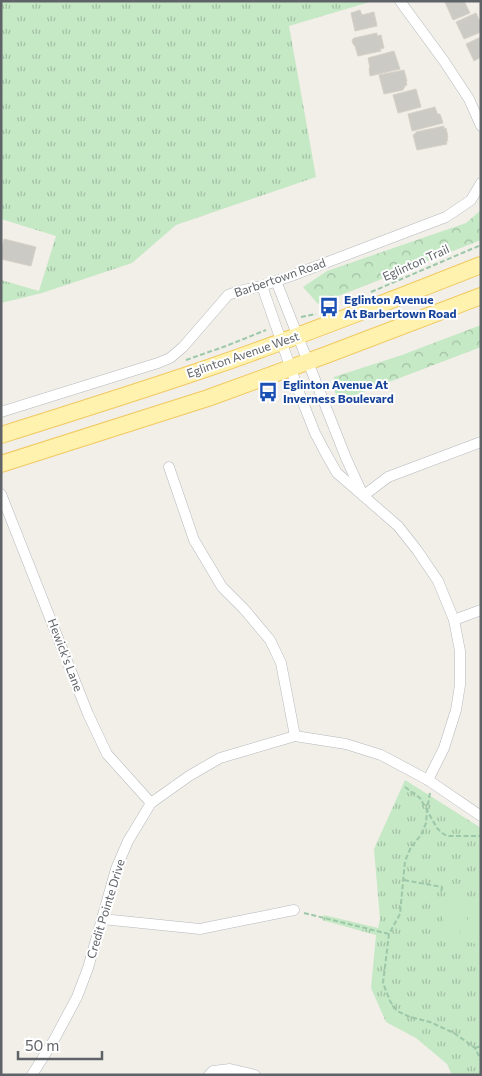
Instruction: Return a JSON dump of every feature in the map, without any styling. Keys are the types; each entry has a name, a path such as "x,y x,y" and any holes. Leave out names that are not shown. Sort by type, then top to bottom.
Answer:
{"main road":[{"name":"Eglinton Avenue West","path":"1,435 135,393 290,339 481,265"},
{"path":"1,464 291,368 481,296"}],"street":[{"path":"400,1 469,99 481,126"},
{"name":"Barbertown Road","path":"1,412 170,358 183,347 228,295 276,281 446,217 471,200 481,183"},
{"path":"276,281 290,339 291,368 315,433 337,473 398,526 417,550 438,581 454,620 460,650 459,693 456,710 444,748 428,780"},
{"path":"262,286 290,339 308,362 363,496"},
{"path":"363,496 388,477 481,442"},
{"path":"169,467 194,540 222,587 244,609 270,640 282,663 295,736"},
{"name":"Hewick's Lane","path":"1,494 88,714 107,754 150,803"},
{"path":"454,620 481,610"},
{"name":"Credit Pointe Drive","path":"32,1075 78,997 116,869 128,841 150,803 189,776 220,758 295,736 346,744 381,756 428,780 481,816"},
{"path":"102,919 200,930 294,910"},
{"path":"209,1075 213,1071 230,1069 255,1075"}],"path":[{"name":"Eglinton Trail","path":"364,296 481,245"},
{"path":"302,316 319,314"},
{"path":"182,361 263,330"},
{"path":"405,787 420,798 437,828 442,833 447,836 481,836"},
{"path":"430,793 426,810 426,823 421,835 411,847 405,861 400,914 389,934 383,983 390,1001 397,1011 410,1017 430,1022 454,1033 475,1048 481,1060"},
{"path":"403,880 443,887 441,893"},
{"path":"294,910 389,934"},
{"path":"475,1048 481,1046"}],"green space":[{"path":"1,1 373,1 289,26 316,177 176,225 132,263 42,293 1,303 1,280 39,291 56,236 1,219"},
{"path":"481,210 481,240 318,304 303,287 327,271 466,223"},
{"path":"481,325 481,347 339,401 332,385 334,377 402,355"},
{"path":"405,780 481,828 481,1075 452,1075 447,1064 416,1038 386,1022 371,988 376,935 322,920 324,915 378,928 380,919 374,849"},
{"path":"449,897 467,901 458,940 440,936"},
{"path":"472,902 481,904 481,945 463,941"}],"building":[{"path":"464,1 470,13 453,20 445,2"},
{"path":"360,10 362,15 374,12 377,26 355,31 351,13"},
{"path":"476,13 481,24 481,32 464,39 456,22"},
{"path":"377,33 377,36 381,35 384,48 380,49 381,51 358,56 352,40"},
{"path":"481,37 481,57 474,61 466,44"},
{"path":"394,51 400,69 370,76 368,58"},
{"path":"404,70 407,85 403,90 384,94 379,75"},
{"path":"416,89 421,107 398,113 393,95"},
{"path":"435,107 443,123 412,131 408,114"},
{"path":"444,126 448,137 447,144 417,150 413,135 416,132"},
{"path":"4,239 36,247 31,266 1,259"}],"place":[{"name":"Eglinton Avenue At Barbertown Road","path":"329,307"},
{"name":"Eglinton Avenue At Inverness Boulevard","path":"268,392"}]}
